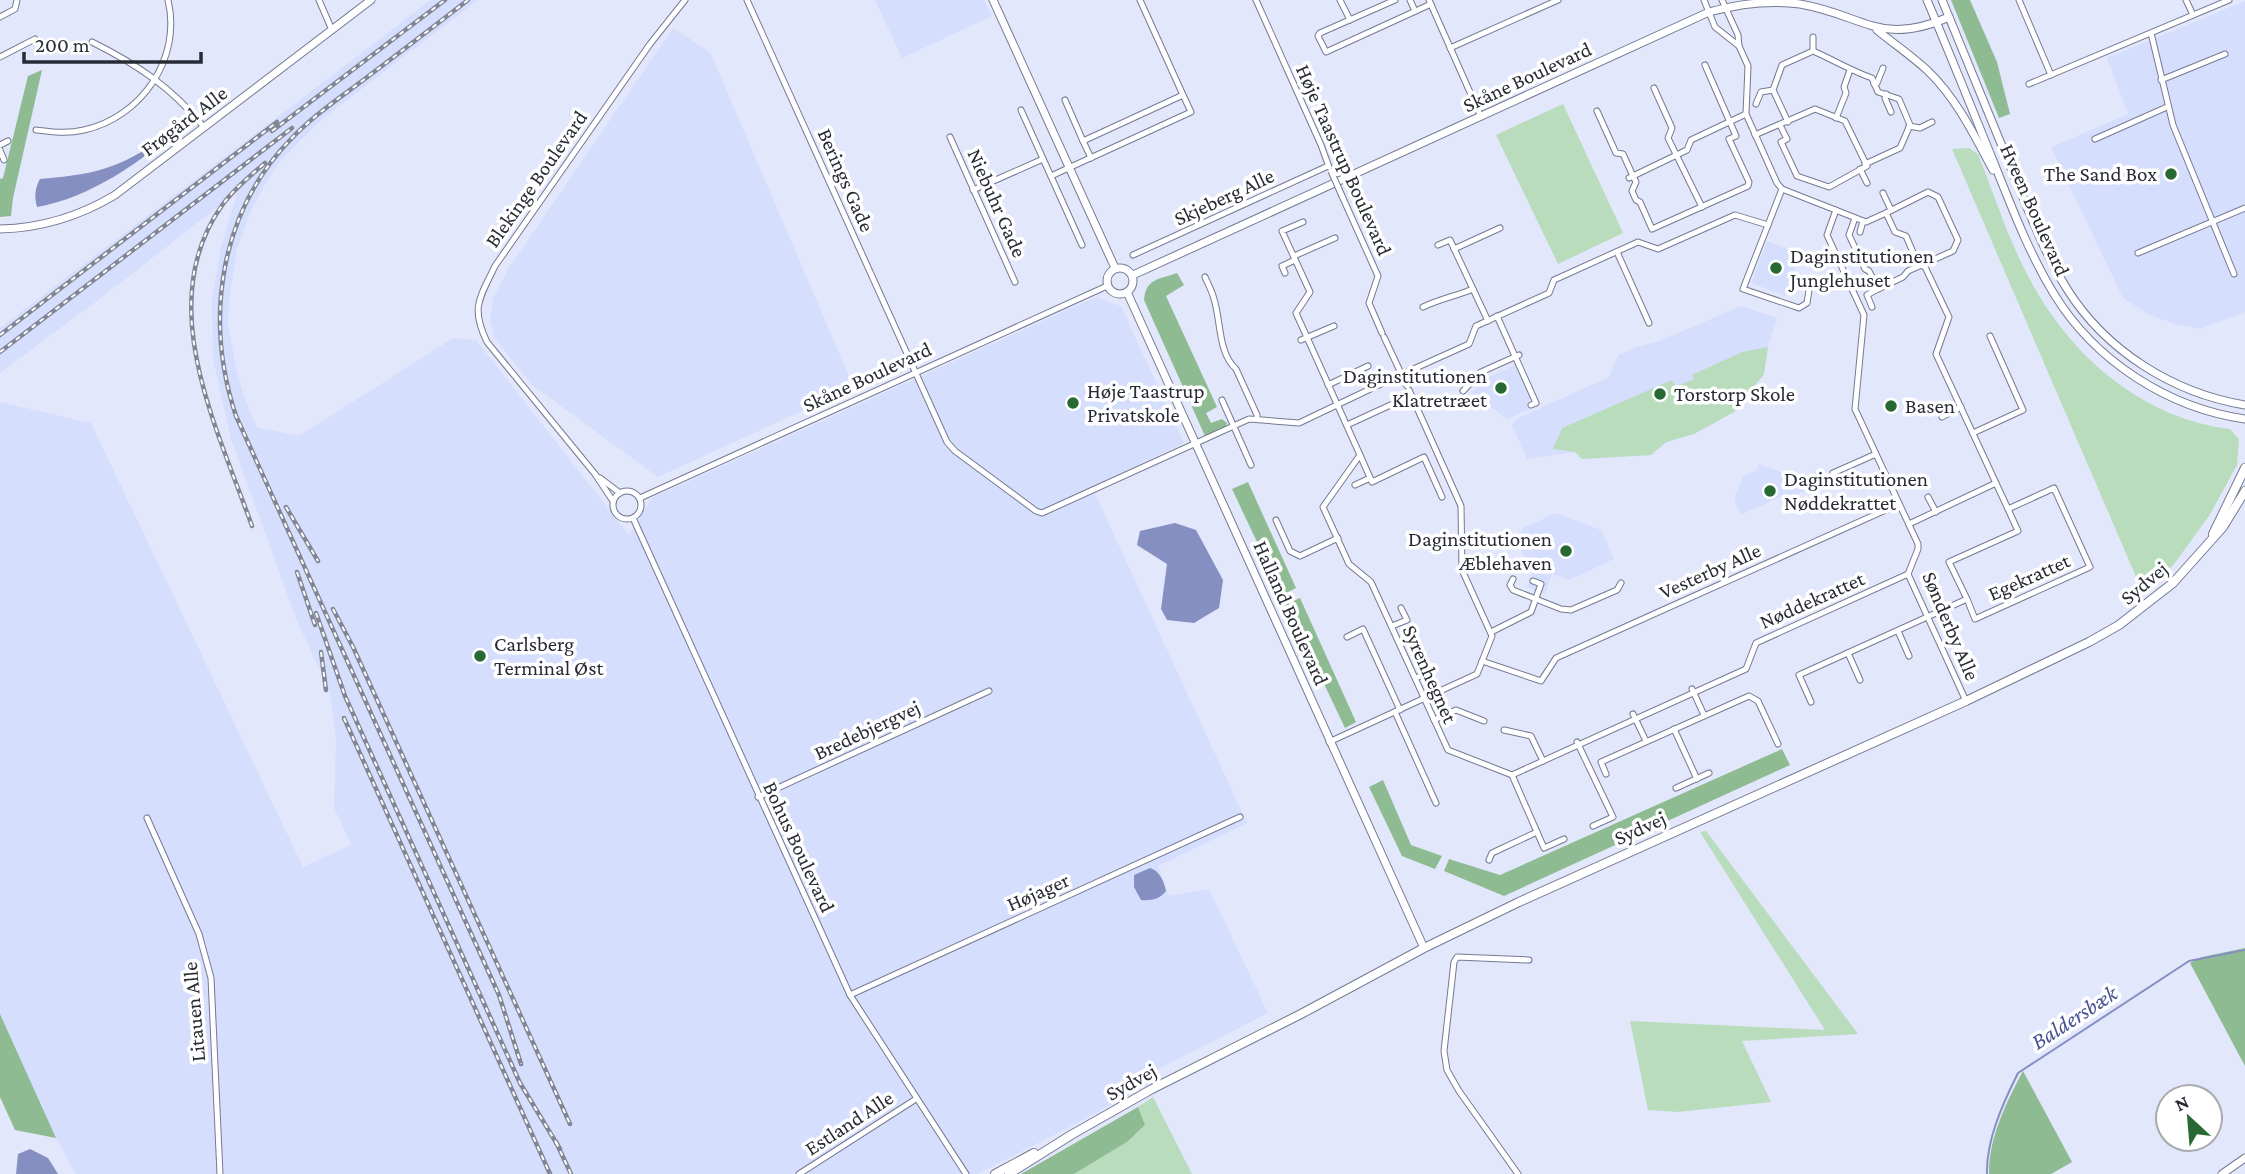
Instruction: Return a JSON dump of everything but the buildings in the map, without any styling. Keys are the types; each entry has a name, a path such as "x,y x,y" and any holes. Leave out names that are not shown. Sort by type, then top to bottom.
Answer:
{"main road":[{"name":"Sydvej","path":"2210,540 2245,467"},
{"name":"Sydvej","path":"995,1174 1424,948 1544,891 1966,701 2119,625 2174,583 2224,527 2245,491"},
{"name":"Sydvej","path":"1009,1174 1071,1135"}],"street":[{"path":"0,17 15,9 17,0"},
{"path":"36,130 65,133 97,126 134,105 156,78 167,54 171,35 168,0"},
{"path":"319,0 332,30"},
{"name":"Frøgård Alle","path":"0,229 55,222 102,203 371,0"},
{"name":"Blekinge Boulevard","path":"595,474 487,342 477,323 480,297 495,266 656,36 685,0"},
{"name":"Berings Gade","path":"747,0 951,447 1042,513 1195,444"},
{"path":"993,0 1115,268"},
{"path":"1051,176 1191,112 1140,0"},
{"name":"Høje Taastrup Boulevard","path":"1256,0 1378,276 1369,303 1461,506 1462,570 1490,632"},
{"path":"1340,0 1350,20"},
{"path":"1395,0 1318,36 1326,52 1430,2 1481,117"},
{"path":"1410,0 1415,11"},
{"path":"1450,48 1558,0"},
{"name":"Hveen Boulevard","path":"1927,0 2030,250 2055,296 2082,332 2099,349 2164,394 2216,413 2245,419"},
{"name":"Hveen Boulevard","path":"1942,0 2043,243 2076,302 2109,339 2149,369 2199,393 2245,405"},
{"path":"2019,0 2051,75"},
{"path":"2186,0 2193,15"},
{"path":"2029,84 2229,0"},
{"path":"1705,1 1717,29 1739,46"},
{"path":"1724,4 1748,66 1746,114 1782,190 1866,222 1928,192 1938,197 1958,240 1954,251 1867,295 1872,307"},
{"name":"Skåne Boulevard","path":"1133,275 1724,4 1798,4 1830,11 1875,29 1900,31 1937,23 1949,17"},
{"path":"1875,29 1918,62 1950,96 1971,128 2014,211"},
{"path":"2151,33 2167,107 2234,274"},
{"path":"1813,37 1813,51"},
{"path":"0,57 36,39"},
{"path":"92,42 156,78 204,127"},
{"path":"1780,125 1787,139 1781,142 1797,176 1829,187 1867,166 1866,163 1900,148 1909,126 1899,99 1878,92 1871,78 1850,71 1845,64 1813,51 1782,65 1773,90 1788,122"},
{"path":"2161,80 2225,54"},
{"path":"1597,111 1616,153 1623,154 1631,177 1636,182 1632,191 1652,229 1748,186 1749,182 1729,139 1736,136 1705,65"},
{"path":"1874,84 1877,83 1883,68"},
{"path":"1836,118 1846,93 1844,87 1850,71"},
{"path":"1654,88 1672,128 1668,138 1702,207"},
{"path":"1756,104 1762,92 1773,90"},
{"path":"1886,94 1891,112"},
{"path":"1083,141 1183,95"},
{"path":"1065,100 1091,158"},
{"path":"2095,139 2167,107"},
{"path":"1021,110 1082,245"},
{"path":"1755,135 1815,110 1845,121 1866,163"},
{"path":"1631,177 1687,149 1691,140 1746,114"},
{"path":"1909,126 1920,128 1932,122"},
{"name":"Niebuhr Gade","path":"950,138 1015,282"},
{"path":"0,145 8,142"},
{"path":"0,150 4,160"},
{"path":"973,190 1043,159"},
{"path":"1618,165 1626,162"},
{"name":"Skjeberg Alle","path":"1133,256 1330,169"},
{"path":"1860,169 1867,183"},
{"path":"1782,190 1743,289 1799,308 1807,303 1809,289"},
{"path":"1883,193 1895,232 1906,236 1918,264 1925,267 1949,317 1936,354 2008,509"},
{"path":"2138,253 2245,208"},
{"name":"Sønderby Alle","path":"1836,210 1827,235 1864,315 1855,409 1909,524 1918,549 1908,574 1966,701"},
{"path":"1195,444 1249,419 1299,423 1469,344 1476,326 1549,293 1554,280 1638,242 1658,249 1735,215 1768,225"},
{"path":"1855,218 1849,234 1865,269 1869,271 1878,289"},
{"path":"1860,232 1863,221"},
{"path":"1303,222 1282,231 1310,292 1296,313 1302,321 1304,339 1328,384 1372,482 1424,457 1442,497"},
{"path":"1454,249 1500,228"},
{"path":"1285,272 1282,266 1335,238"},
{"path":"1438,245 1450,240 1488,321"},
{"path":"1617,252 1649,323"},
{"path":"1115,268 1126,268 1133,275 1133,285 1127,292 1116,293 1107,286 1108,274 1115,268"},
{"path":"1205,277 1213,296 1225,353 1230,364 1236,369 1257,419"},
{"name":"Skåne Boulevard","path":"640,498 1107,286"},
{"path":"1423,307 1473,289"},
{"name":"Halland Boulevard","path":"1127,292 1424,948"},
{"path":"1497,316 1536,403 1531,405"},
{"path":"1304,339 1334,326"},
{"path":"1973,433 2023,410 1990,337"},
{"path":"1463,391 1481,372 1517,356"},
{"path":"1328,384 1368,366"},
{"path":"1222,400 1251,465"},
{"path":"1347,425 1397,402"},
{"path":"1942,417 1961,407"},
{"path":"1835,462 1836,472 1876,454"},
{"name":"Syrenhegnet","path":"1360,455 1323,507 1350,567 1371,582 1448,750 1512,775"},
{"path":"595,474 620,493"},
{"path":"595,474 613,501 613,509 617,515 624,519 633,518 639,512 640,498 630,491 620,493 613,501"},
{"path":"1355,485 1370,478"},
{"path":"1909,524 1996,484"},
{"name":"Egekrattet","path":"2054,488 2090,567 1975,619 1966,599 1949,562 2018,531 2008,509 2054,488"},
{"path":"1928,497 1936,512"},
{"name":"Vesterby Alle","path":"1482,661 1541,681 1556,658 1899,503"},
{"name":"Bohus Boulevard","path":"633,518 850,995 966,1174"},
{"path":"1276,520 1290,551 1300,556 1338,538"},
{"name":"Nøddekrattet","path":"1693,691 1746,669 1756,643 1908,574"},
{"path":"1513,579 1510,582 1511,588 1536,600 1571,610 1617,590 1621,583"},
{"path":"1329,741 1477,674 1492,636 1490,632 1531,612 1541,584 1533,581"},
{"name":"Egekrattet","path":"1811,702 1799,676 1966,599"},
{"path":"1392,626 1407,620 1401,608"},
{"path":"1348,637 1363,629 1436,803"},
{"path":"1898,631 1909,656"},
{"path":"1848,653 1860,680"},
{"path":"1416,678 1431,671 1424,658"},
{"name":"Bredebjergvej","path":"758,797 989,691"},
{"path":"1564,839 1544,848 1512,775 1634,716 1693,691 1704,715"},
{"path":"1606,774 1601,762 1748,696 1758,701 1778,744"},
{"path":"1434,720 1456,710 1484,721"},
{"path":"1634,716 1646,741"},
{"path":"1674,729 1696,779"},
{"path":"1504,730 1531,736 1543,761"},
{"path":"1577,743 1613,817 1594,826"},
{"path":"1676,788 1709,773"},
{"name":"Højager","path":"850,995 1240,817"},
{"name":"Litauen Alle","path":"147,818 199,934 211,978 220,1174"},
{"path":"1489,860 1492,853 1537,832"},
{"path":"1518,1174 1451,1077 1444,1051 1454,962 1457,957 1530,960"},
{"name":"Estland Alle","path":"799,1174 916,1098"},
{"path":"2222,1174 2245,1158"}],"shaded area":[{"path":"431,0 478,0 322,119 281,160 250,213 237,249 228,323 244,397 257,427 299,436 453,338 476,340 629,535 652,498 1096,297 1121,306 1184,443 1092,487 1247,823 1158,866 1169,896 1209,889 1268,1013 1149,1074 1152,1082 977,1174 76,1174 56,1138 0,1014 0,402 91,423 303,867 351,845 334,808 336,741 330,690 323,690 323,677 297,621 231,439 213,359 212,300 221,247 238,191 0,373 0,328"},
{"path":"875,0 984,0 992,16 902,58"},
{"path":"2245,1 2245,312 2200,329 2150,315 2123,298 2051,147 2128,114 2107,58"},
{"path":"673,28 710,52 851,381 813,406 658,477 532,385 495,339 490,320 493,298 508,269"},
{"name":"Daginstitutionen Junglehuset","path":"1767,241 1801,254 1786,296 1751,283"},
{"name":"Torstorp Skole","path":"1741,306 1777,318 1768,347 1764,374 1734,412 1694,434 1666,442 1651,455 1582,459 1575,452 1527,459 1512,426 1516,419 1609,377 1618,355 1657,342"},
{"name":"Daginstitutionen Klatretræet","path":"1515,365 1530,398 1527,405 1529,408 1534,407 1507,419 1472,393 1485,379"},
{"name":"Daginstitutionen Nøddekrattet","path":"1759,464 1800,479 1819,470 1816,481 1809,484 1811,488 1787,499 1784,495 1741,515 1734,500 1742,477 1757,470"},
{"name":"Daginstitutionen Æblehaven","path":"1556,513 1601,530 1614,559 1569,580 1552,574 1545,594 1527,587 1534,568 1528,565 1518,542 1523,528"}],"green space":[{"path":"1951,0 1970,0 1997,62 2010,114 1999,118"},
{"path":"42,70 11,216 0,217 0,179 3,178 28,76"},
{"path":"1563,104 1623,233 1558,264 1496,135"},
{"path":"1969,148 1978,154 2024,268 2060,326 2082,352 2107,375 2134,394 2164,410 2196,422 2230,429 2239,439 2237,465 2209,516 2174,564 2143,593 1952,149"},
{"path":"1177,273 1184,285 1166,296 1217,407 1206,413 1211,423 1222,419 1227,423 1205,436 1144,300 1150,284"},
{"path":"1768,347 1764,374 1734,412 1694,434 1666,442 1651,455 1582,459 1575,452 1553,449 1562,428 1672,380 1676,387 1694,379 1692,375 1742,352"},
{"path":"1248,482 1296,588 1282,595 1232,489"},
{"path":"1300,598 1356,722 1345,728 1286,604"},
{"path":"1782,749 1790,765 1504,896 1444,871 1449,859 1500,875"},
{"path":"1383,780 1411,845 1442,856 1435,869 1402,856 1369,787"},
{"path":"1706,831 1858,1034 1742,1041 1771,1102 1678,1112 1648,1110 1630,1021 1825,1030 1700,832"},
{"path":"2245,948 2245,1066 2190,963 2202,957"},
{"path":"0,1014 56,1138 15,1130 0,1097"},
{"path":"2023,1071 2072,1162 2051,1174 1989,1174 1995,1134"},
{"path":"1153,1097 1192,1174 1074,1174 1127,1142 1145,1125 1138,1107"},
{"path":"1138,1107 1145,1125 1127,1142 1074,1174 1021,1174"}],"water":[{"path":"183,121 182,125 150,152 115,176 77,195 37,207 36,192 40,179 84,174 109,167 148,148"},
{"path":"1175,523 1196,530 1223,580 1219,608 1194,623 1167,620 1161,609 1167,564 1137,545 1140,531"},
{"path":"1150,868 1159,874 1166,891 1155,899 1141,900 1134,887 1134,875"},
{"path":"30,1149 48,1158 58,1174 16,1174 18,1154"}],"waterway":[{"name":"Baldersbæk","path":"1987,1174 1992,1135 2018,1073 2189,961 2245,950"}],"railway":[{"path":"272,131 445,0"},
{"path":"468,0 317,115 267,167 248,199 234,233 220,305 221,342 226,380 236,416 499,995 521,1064"},
{"path":"0,335 277,122"},
{"path":"0,352 292,128"},
{"path":"252,526 223,448 198,365 192,323 193,282 202,242 223,204 265,163"},
{"path":"286,507 318,561"},
{"path":"297,572 315,625"},
{"path":"333,609 353,647 570,1124"},
{"path":"316,613 345,696 520,1083 560,1149"},
{"path":"321,652 326,690"},
{"path":"344,718 550,1174"},
{"path":"556,1142 571,1174"}],"place":[{"name":"The Sand Box","path":"2171,174"},
{"name":"Daginstitutionen Junglehuset","path":"1776,268"},
{"name":"Daginstitutionen Klatretræet","path":"1501,388"},
{"name":"Torstorp Skole","path":"1660,394"},
{"name":"Høje Taastrup Privatskole","path":"1073,403"},
{"name":"Basen","path":"1891,406"},
{"name":"Daginstitutionen Nøddekrattet","path":"1770,491"},
{"name":"Daginstitutionen Æblehaven","path":"1566,551"},
{"name":"Carlsberg Terminal Øst","path":"480,656"}]}
